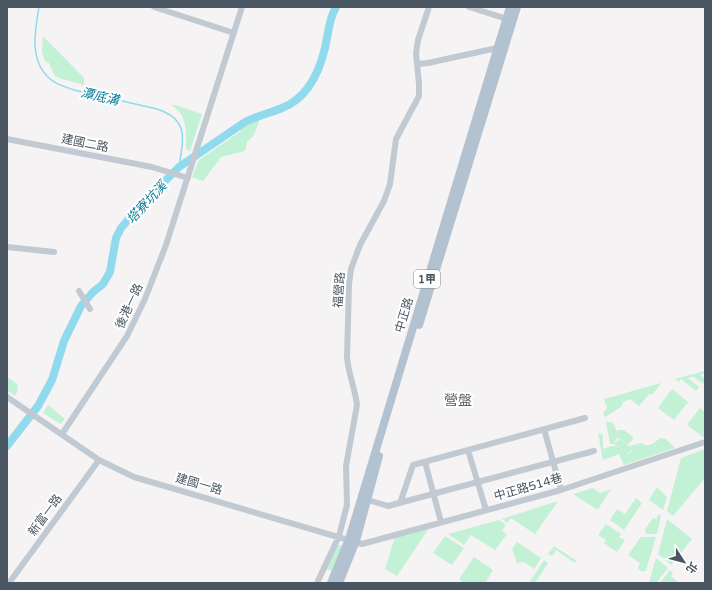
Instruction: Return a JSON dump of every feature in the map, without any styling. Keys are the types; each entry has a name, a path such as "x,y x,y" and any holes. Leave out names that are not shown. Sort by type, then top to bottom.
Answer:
{"main road":[{"name":"中正路","path":"336,581 368,500 396,397 510,20 510,7"},
{"name":"中正路","path":"352,540 497,48 517,7"}],"street":[{"path":"154,7 234,33 242,7"},
{"name":"福營路","path":"317,583 339,536 347,505 346,466 357,405 347,357 349,285 351,269 360,245 390,184 396,140 419,96 416,53 418,40 429,7"},
{"path":"469,7 510,20"},
{"name":"後港一路","path":"62,434 127,336 145,299 166,245 186,176 234,33"},
{"path":"416,64 428,63 497,48"},
{"name":"建國二路","path":"7,139 186,176"},
{"path":"7,247 54,252"},
{"path":"79,291 90,309"},
{"name":"建國一路","path":"7,397 99,460 134,477 352,540"},
{"path":"400,503 413,465 585,418"},
{"path":"544,429 561,490"},
{"name":"中正路514巷","path":"352,540 362,544 561,490 705,442"},
{"path":"468,450 486,510"},
{"path":"368,500 388,506 594,451"},
{"name":"新富一路","path":"9,583 99,460"},
{"path":"425,462 441,522"}],"green space":[{"path":"43,36 84,78 84,85 55,76 49,63 45,61 42,52"},
{"path":"171,105 202,114 190,151 186,149 186,130 181,114"},
{"path":"261,116 254,135 247,142 245,151 221,157 203,181 192,177 199,160 241,131 239,128 247,122"},
{"path":"705,371 705,373 700,375 705,379 703,384 694,377 688,378 699,387 696,391 681,379 679,382 675,379"},
{"path":"7,377 17,384 18,390 15,396 7,390"},
{"path":"661,383 652,395 650,393 639,406 630,399 623,402 621,407 605,417 603,413 607,408 604,399"},
{"path":"672,389 688,402 674,420 658,408"},
{"path":"48,405 65,419 61,424 43,413"},
{"path":"700,408 705,412 705,436 703,437 687,425"},
{"path":"606,422 612,422 615,427 617,435 614,444 610,444"},
{"path":"617,430 624,430 633,437 632,441 627,444 619,438 617,439"},
{"path":"598,433 603,435 604,449 614,446 629,455 633,448 628,454 614,444 619,439 632,448 630,446 641,443 646,445 651,444 660,438 666,439 675,448 624,465 619,454 603,460"},
{"path":"705,449 705,480 704,479 673,516 667,511 681,458"},
{"path":"657,487 667,497 663,510 649,500"},
{"path":"593,488 600,493 611,489 598,509 573,494"},
{"path":"636,498 642,503 624,530 610,520 617,509 625,514"},
{"path":"558,501 535,534 511,518 507,523 502,519"},
{"path":"659,514 661,516 657,534 646,534 645,529 653,518 656,519"},
{"path":"667,519 692,539 671,565 658,554"},
{"path":"499,520 506,525 502,531 507,534 495,550 471,535 464,545 448,534"},
{"path":"606,524 621,534 619,537 625,540 617,552 604,543 606,540 598,535"},
{"path":"429,528 397,576 385,569 395,537"},
{"path":"445,536 464,548 452,565 433,553"},
{"path":"641,537 656,537 646,570 644,572 638,568 640,563 628,555"},
{"path":"517,542 541,558 534,569 524,562 517,563 512,549"},
{"path":"338,545 344,545 333,572 326,569"},
{"path":"554,546 577,561 575,563 556,550 552,556 548,554"},
{"path":"474,557 493,570 485,583 461,583 462,581 459,579"},
{"path":"656,558 668,568 656,583 649,583"},
{"path":"544,560 548,563 535,583 529,583"},
{"path":"670,570 673,573 671,576 679,583 660,583"}],"waterway":[{"name":"潭底溝","path":"39,7 35,35 36,54 38,63 49,78 58,84 74,90 157,109 168,114 180,125 182,132 182,148 179,167"},
{"name":"塔寮坑溪","path":"7,446 38,406 52,380 64,341 81,306 93,292 103,284 110,272 116,238 121,228 141,205 179,167 245,122 282,108 299,98 311,84 316,75 325,48 330,21 336,7"}],"district":[{"name":"營盤","path":"458,400"}]}
